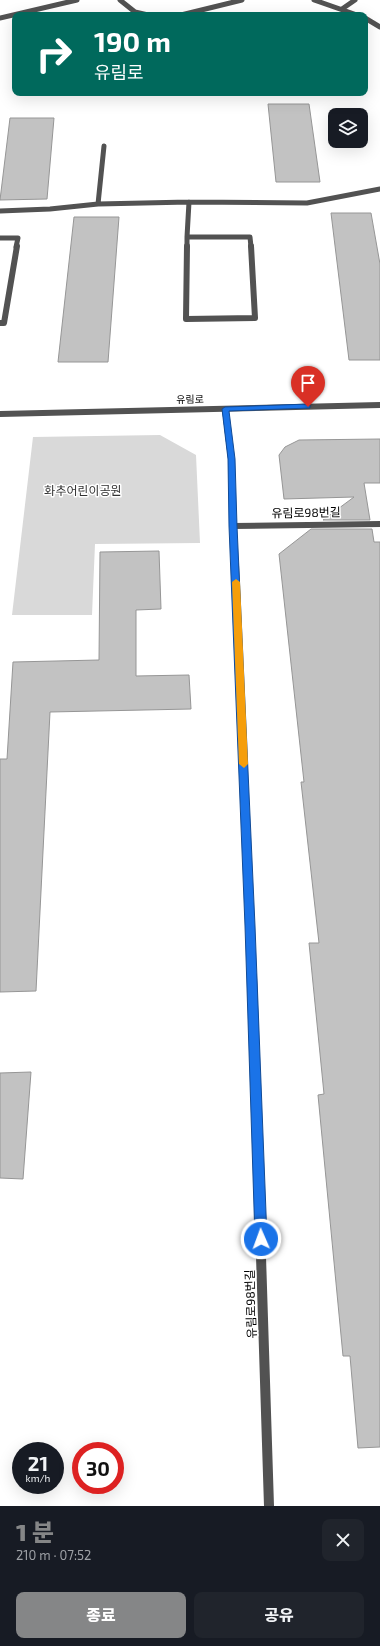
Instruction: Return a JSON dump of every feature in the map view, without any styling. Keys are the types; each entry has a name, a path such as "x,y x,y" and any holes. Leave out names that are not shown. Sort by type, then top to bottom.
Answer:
{"street":[{"path":"24,12 77,0"},
{"path":"120,0 135,12"},
{"path":"193,12 242,0"},
{"path":"314,0 350,12"},
{"path":"342,9 355,0"},
{"path":"0,18 12,15"},
{"path":"368,20 380,27"},
{"path":"98,204 104,146"},
{"path":"0,211 50,209 98,204 189,202 308,203 380,189"},
{"path":"187,237 250,237 254,318 186,319 187,237 189,202"},
{"path":"0,238 18,238 4,323 0,323"},
{"name":"유림로","path":"0,414 380,405"},
{"name":"유림로98번길","path":"225,409 232,459 233,526 250,926 269,1506"},
{"name":"유림로98번길","path":"233,526 380,524"}],"green space":[{"name":"화추어린이공원","path":"160,435 196,455 200,543 95,544 92,615 12,615 33,437"}],"building":[{"path":"268,104 309,104 320,182 276,182"},
{"path":"10,118 54,118 47,199 0,200"},
{"path":"331,213 371,213 380,264 380,360 349,360"},
{"path":"74,217 119,217 108,362 58,362"},
{"path":"380,439 380,483 364,483 370,520 323,520 354,497 284,499 279,455 285,447 299,440"},
{"path":"311,529 372,529 374,542 380,542 380,1447 358,1448 350,1356 343,1356 318,1095 324,1094 309,943 319,943 301,782 304,782 279,554"},
{"path":"159,551 161,609 136,610 136,676 189,675 191,709 50,712 36,991 0,992 0,759 7,759 13,662 99,660 100,552"},
{"path":"31,1072 23,1179 0,1178 0,1073"}],"slow traffic":[{"path":"236,582 244,764"}],"route":[{"path":"261,1239 250,926 233,526 232,459 225,409 308,407"}]}
